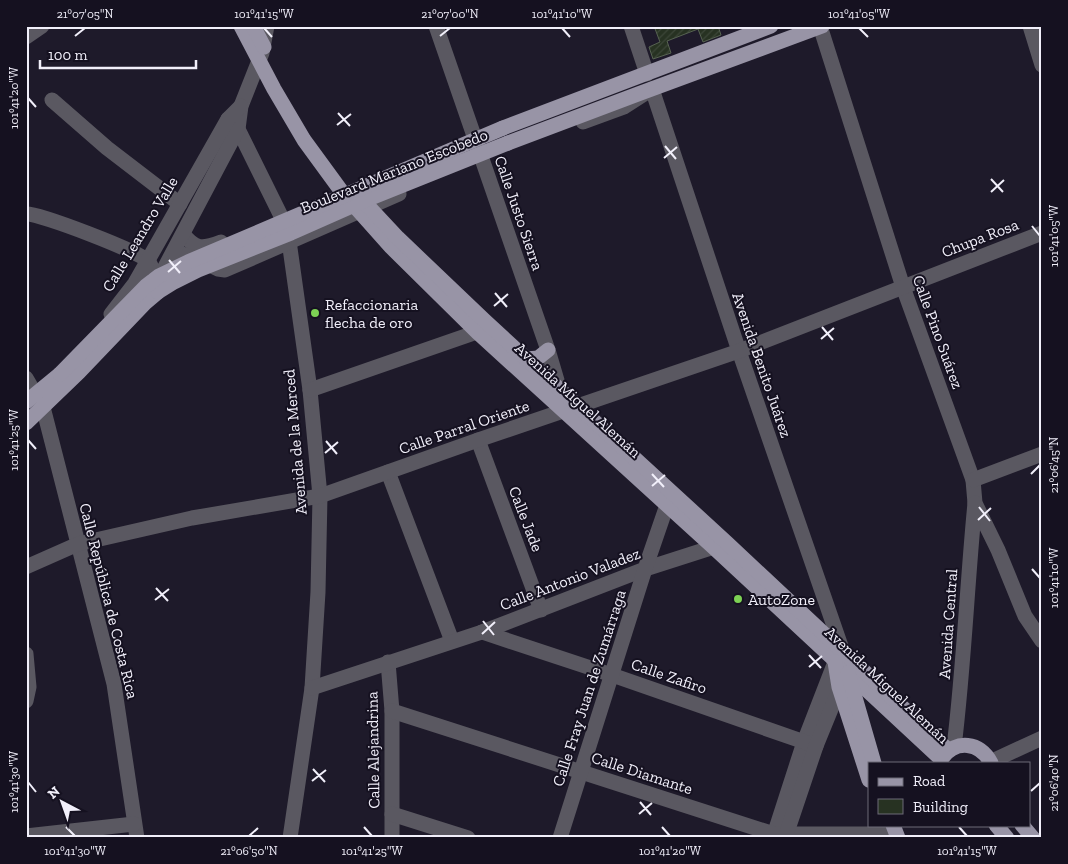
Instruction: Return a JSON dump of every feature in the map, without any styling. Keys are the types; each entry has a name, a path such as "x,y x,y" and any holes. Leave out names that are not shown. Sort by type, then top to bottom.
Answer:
{"main road":[{"name":"Avenida Miguel Alemán","path":"242,26 282,86 346,190 364,209 579,406 712,546 852,668 946,755"},
{"name":"Avenida Miguel Alemán","path":"253,26 261,53"},
{"name":"Boulevard Mariano Escobedo","path":"31,398 60,374 135,296 159,276 498,128 640,77 772,26"},
{"name":"Boulevard Mariano Escobedo","path":"26,423 145,303 174,282 198,270 291,233 368,198 504,148 652,88 821,27"},
{"name":"Avenida Miguel Alemán","path":"364,209 391,247 477,332 565,412 670,500 727,543 839,657"},
{"path":"527,359 538,358 548,350"},
{"path":"839,657 840,686 868,777"},
{"path":"852,668 874,762"},
{"path":"946,755 963,745 971,746 979,749 991,762"},
{"path":"997,826 1007,838"},
{"path":"1023,826 1033,838"}],"street":[{"path":"26,37 42,26"},
{"name":"Calle Leandro Valle","path":"145,303 183,234 241,106 261,53 267,26"},
{"name":"Calle Justo Sierra","path":"436,26 548,350 565,412"},
{"path":"631,26 640,77"},
{"path":"1030,26 1042,64"},
{"name":"Calle Pino Suárez","path":"821,27 903,287 973,480 975,503 998,550 1025,616 1042,641"},
{"name":"Avenida Benito Juárez","path":"652,88 839,657"},
{"path":"52,100 107,148 180,204"},
{"name":"Calle Leandro Valle","path":"31,398 55,370 109,316 135,283 180,204 233,124"},
{"name":"Avenida de la Merced","path":"233,124 282,218 289,241 310,390 320,496 318,592 312,688 290,838"},
{"path":"183,234 193,245 202,248 208,247 282,218 474,136 498,128"},
{"path":"498,128 490,132 490,141 504,148"},
{"path":"174,251 218,269 225,270 504,148"},
{"path":"26,214 78,230 131,251 148,260 154,275 145,303"},
{"name":"Chupa Rosa","path":"903,287 1042,233"},
{"name":"Calle Parral Oriente","path":"26,567 78,544 192,518 320,496 739,351 903,287"},
{"path":"310,390 477,332"},
{"name":"Calle República de Costa Rica","path":"26,378 31,398 43,407 114,684 136,831"},
{"name":"Calle Jade","path":"478,440 541,610"},
{"path":"973,480 1042,454"},
{"path":"388,472 452,641"},
{"name":"Calle Fray Juan de Zumárraga","path":"560,838 645,569 670,500"},
{"name":"Avenida Central","path":"946,755 961,694 975,503"},
{"name":"Calle Antonio Valadez","path":"312,688 482,632 645,569 712,546 727,543"},
{"name":"Calle Zafiro","path":"482,632 810,744"},
{"path":"26,654 29,687 26,701"},
{"path":"780,836 839,657"},
{"name":"Calle Alejandrina","path":"388,662 392,711 392,838"},
{"path":"810,744 840,686 852,668"},
{"name":"Calle Diamante","path":"392,711 780,836 890,832"},
{"path":"991,762 1042,738"},
{"path":"392,814 468,838"},
{"path":"26,836 136,831"}],"building":[{"path":"654,26 718,26 721,35 703,42 698,29 667,41 671,53 653,59 649,47 660,42"}],"place":[{"name":"Refaccionaria flecha de oro","path":"315,313"},
{"name":"AutoZone","path":"738,599"}]}
